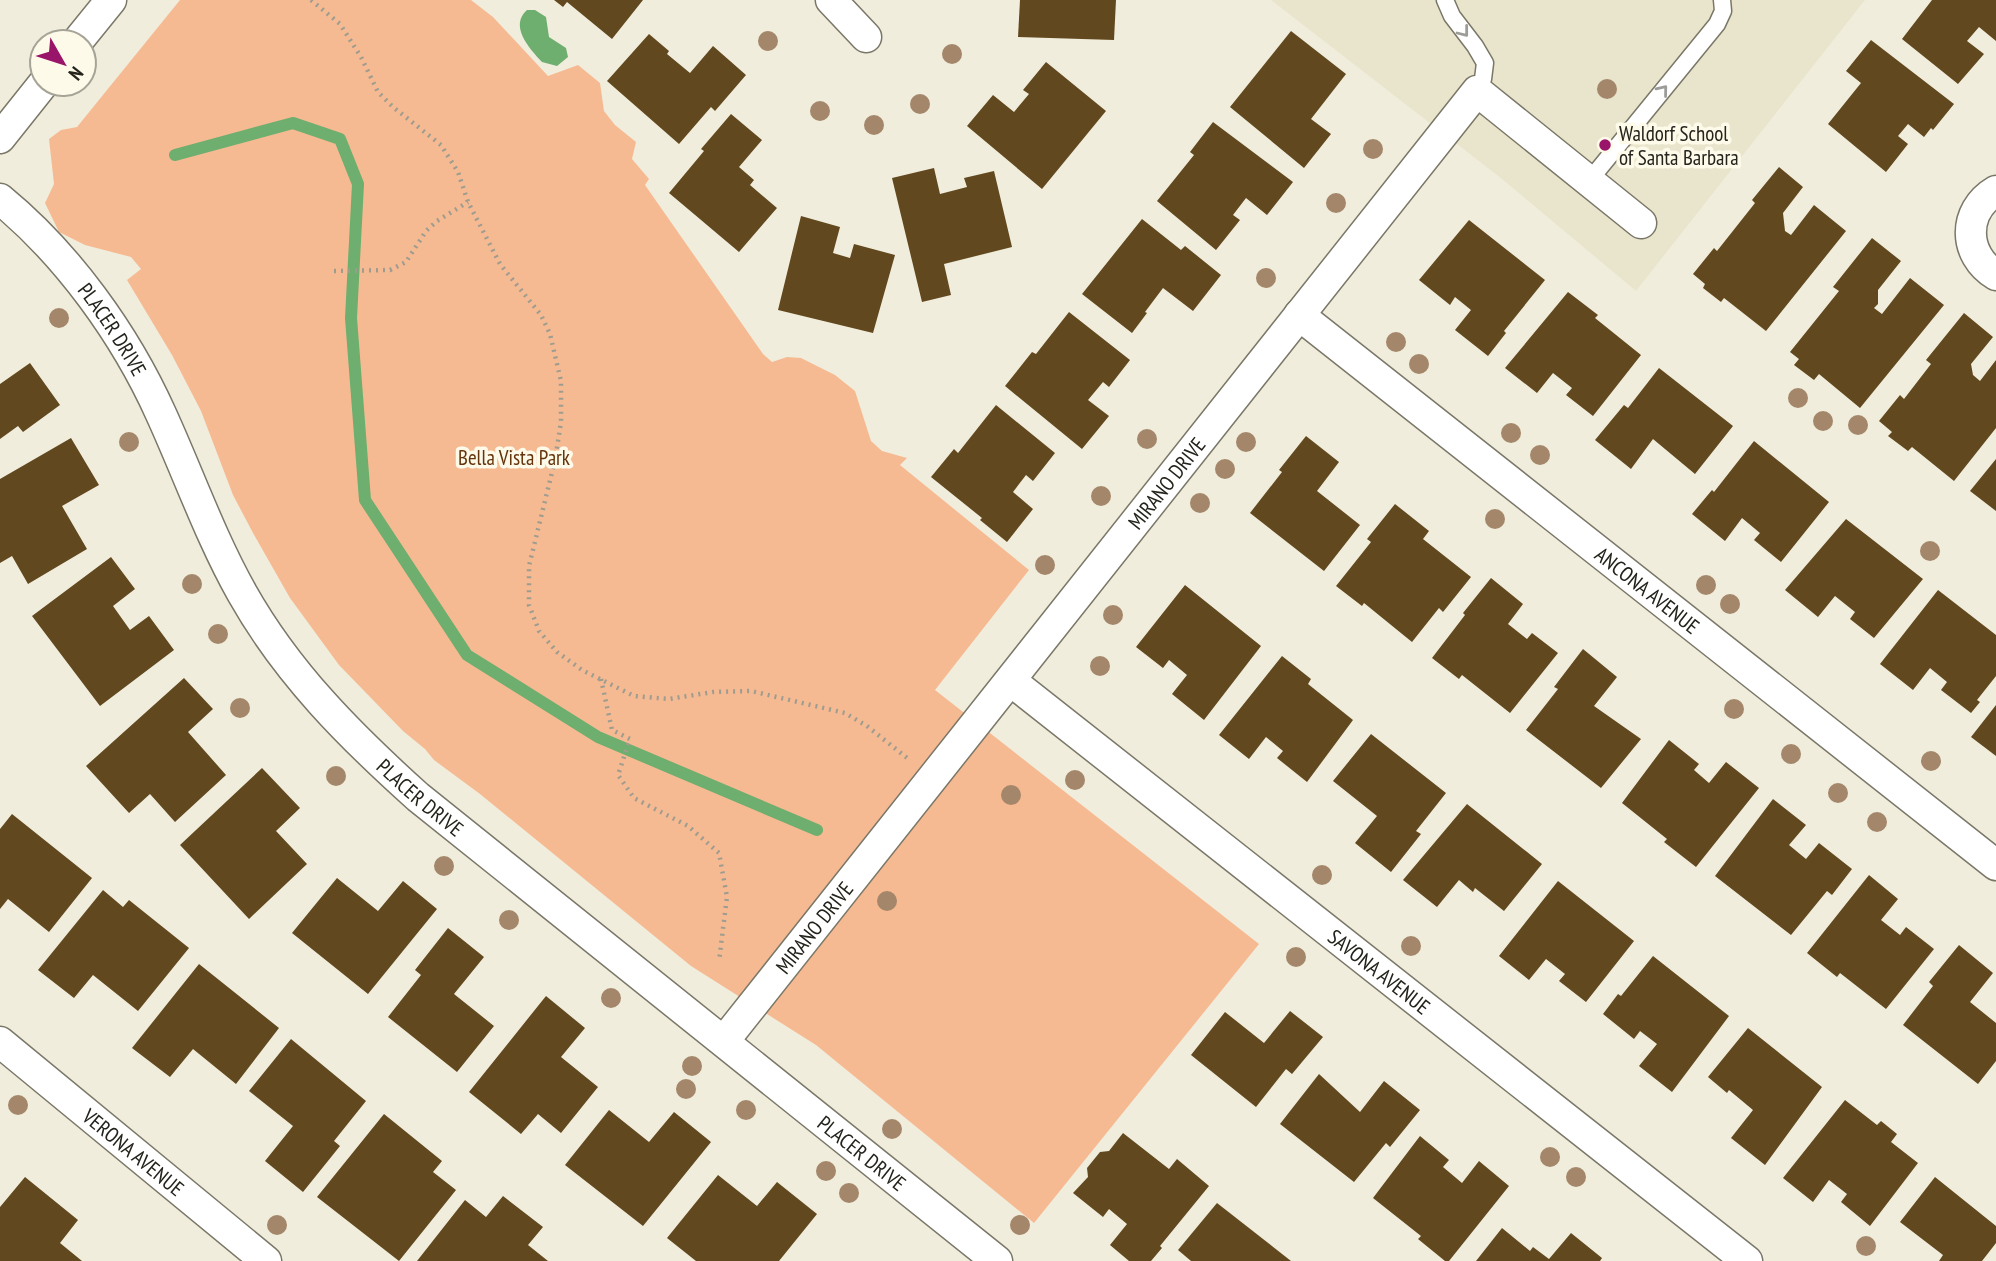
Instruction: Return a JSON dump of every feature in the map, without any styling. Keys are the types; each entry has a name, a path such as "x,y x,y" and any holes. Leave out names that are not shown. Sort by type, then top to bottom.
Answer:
{"street":[{"path":"88,28 111,0"},
{"path":"831,0 866,37"},
{"path":"1477,91 1641,223"},
{"name":"MIRANO DRIVE","path":"724,1041 1477,91"},
{"path":"0,138 32,98"},
{"path":"1996,191 1983,200 1976,211 1971,232 1975,255 1996,275"},
{"name":"PLACER DRIVE","path":"0,199 54,249 115,332 160,412 241,592 308,690 348,732 418,797 998,1261"},
{"name":"ANCONA AVENUE","path":"1299,316 1996,865"},
{"name":"SAVONA AVENUE","path":"1011,681 1747,1261"},
{"name":"VERONA AVENUE","path":"0,1042 266,1261"}],"lane":[{"path":"1445,0 1452,16 1485,63 1483,79 1477,91"},
{"path":"1589,181 1717,24 1723,11 1723,0"}],"path":[{"path":"311,0 340,24 361,57 378,92 441,145 458,172 468,202 500,264 541,315 556,353 561,381 561,422 555,460 529,566 529,605 539,631 556,652 582,670 634,696 669,699 713,692 751,691 845,713 867,726 933,780"},
{"path":"334,271 390,270 406,262 426,231 468,202"},
{"path":"600,679 612,730 630,739 618,775 634,797 688,826 719,853 727,897 719,961"}],"shaded area":[{"name":"Waldorf School of Santa Barbara","path":"1271,0 1865,0 1636,291 1502,179"},
{"path":"527,10 535,10 546,17 549,37 566,48 568,57 557,66 542,62 523,37 520,23"}],"green space":[{"name":"Bella Vista Park","path":"180,0 471,0 493,17 548,76 578,65 600,83 604,111 615,125 636,142 632,159 649,179 645,185 763,354 772,362 787,357 801,358 835,375 855,391 871,441 882,451 907,458 900,465 1029,570 935,690 1259,944 1034,1223 816,1045 691,966 480,794 434,760 339,665 290,598 233,495 201,411 172,355 127,280 141,269 131,257 85,245 59,232 45,203 54,184 49,139 61,130 77,127"}],"building":[{"path":"554,0 643,0 612,39 567,2 563,7"},
{"path":"1020,0 1116,0 1114,40 1018,37"},
{"path":"1932,0 1996,0 1996,41 1979,27 1967,41 1984,54 1958,84 1902,39"},
{"path":"1291,31 1346,74 1311,119 1331,134 1304,168 1230,107"},
{"path":"649,34 690,73 713,46 746,75 715,111 711,107 679,144 607,81"},
{"path":"1871,40 1954,104 1924,137 1908,124 1898,136 1908,144 1886,172 1828,124 1861,83 1846,71"},
{"path":"1046,62 1106,111 1042,189 967,126 993,95 1014,112 1029,94 1023,90"},
{"path":"731,114 762,140 739,167 754,180 750,185 777,208 739,252 669,193"},
{"path":"1213,122 1293,182 1267,215 1246,198 1233,215 1240,220 1216,250 1157,201 1194,155 1190,152"},
{"path":"1779,167 1803,187 1783,213 1785,231 1791,235 1814,205 1846,231 1766,331 1724,298 1721,302 1703,288 1705,284 1693,274 1714,248 1717,251 1755,203 1752,200"},
{"path":"934,168 940,194 967,187 964,178 994,171 1012,247 944,264 951,295 922,302 892,178"},
{"path":"801,216 840,227 833,253 850,258 854,244 895,255 873,333 778,310"},
{"path":"1142,219 1181,250 1185,246 1221,275 1193,311 1163,288 1132,333 1082,294"},
{"path":"1469,220 1545,280 1504,331 1506,333 1488,356 1455,330 1471,310 1455,297 1450,305 1419,280"},
{"path":"1872,238 1901,261 1878,290 1878,304 1874,308 1882,314 1910,278 1944,305 1860,408 1819,374 1814,380 1794,365 1799,359 1790,352 1839,291 1833,287"},
{"path":"1568,292 1598,315 1595,318 1641,355 1593,416 1566,395 1572,388 1553,373 1537,393 1505,368"},
{"path":"1069,312 1130,360 1109,387 1103,382 1088,400 1109,416 1082,449 1005,386 1032,352 1036,354"},
{"path":"1964,313 1993,337 1971,364 1973,375 1980,381 1996,360 1996,428 1954,481 1912,447 1908,451 1888,436 1892,432 1879,421 1900,395 1904,399 1931,364 1926,360"},
{"path":"30,363 60,405 23,432 18,426 0,439 0,384"},
{"path":"1659,368 1733,426 1695,474 1653,439 1631,469 1595,440 1624,405 1628,408"},
{"path":"996,405 1055,453 1033,481 1026,475 1013,492 1033,509 1007,542 931,477 954,449 958,453"},
{"path":"1306,436 1339,462 1317,491 1360,525 1324,571 1250,513"},
{"path":"71,438 99,485 62,506 87,549 28,584 12,556 0,563 0,479"},
{"path":"1754,441 1829,502 1781,562 1754,540 1760,533 1742,518 1725,541 1692,514 1712,490 1714,492"},
{"path":"1996,459 1996,511 1970,491"},
{"path":"1395,504 1429,531 1423,539 1471,577 1443,612 1439,608 1412,642 1364,603 1362,606 1336,586 1371,542 1367,539"},
{"path":"1846,519 1923,579 1874,638 1850,619 1855,612 1835,596 1818,617 1785,590"},
{"path":"111,557 135,589 113,606 130,630 149,616 174,650 100,706 32,616"},
{"path":"1491,578 1523,604 1508,624 1527,639 1532,633 1558,653 1510,713 1462,675 1459,679 1432,658"},
{"path":"1185,585 1261,646 1204,720 1172,694 1187,675 1169,660 1163,668 1136,647"},
{"path":"1938,590 1996,635 1996,676 1977,700 1980,702 1971,713 1941,690 1947,682 1930,668 1913,690 1880,664"},
{"path":"1583,649 1617,677 1594,706 1641,739 1601,788 1526,730 1558,689 1554,687"},
{"path":"1282,656 1311,679 1308,684 1353,720 1307,782 1277,758 1283,751 1266,737 1249,759 1219,735"},
{"path":"184,678 213,709 188,732 226,775 175,822 150,794 129,813 86,766"},
{"path":"1996,705 1996,756 1971,737"},
{"path":"1371,734 1446,793 1416,831 1421,834 1391,872 1355,843 1377,816 1333,781"},
{"path":"1669,740 1699,764 1694,770 1709,783 1726,762 1759,788 1696,867 1664,842 1667,839 1622,803"},
{"path":"262,768 300,808 276,831 307,864 249,919 180,845"},
{"path":"1773,799 1806,825 1789,845 1806,859 1819,843 1852,869 1832,895 1827,891 1791,935 1715,876"},
{"path":"1467,804 1542,864 1504,911 1475,888 1473,892 1459,880 1437,907 1403,880"},
{"path":"12,814 92,878 49,932 8,899 0,909 0,829"},
{"path":"1869,875 1898,899 1881,920 1900,935 1906,927 1934,949 1886,1009 1840,973 1837,977 1807,953"},
{"path":"337,878 378,911 403,881 437,909 368,994 292,933"},
{"path":"1558,881 1634,941 1586,1002 1559,981 1565,974 1546,959 1529,980 1499,956"},
{"path":"103,890 123,907 129,900 189,948 138,1011 93,975 74,998 38,970"},
{"path":"448,928 484,957 454,994 494,1026 457,1072 388,1017 421,975 415,970"},
{"path":"1959,945 1993,973 1970,1002 1996,1023 1996,1061 1978,1084 1903,1025 1933,986 1929,982"},
{"path":"1653,956 1729,1016 1672,1092 1639,1066 1657,1044 1640,1031 1634,1039 1603,1014"},
{"path":"199,964 279,1028 236,1084 193,1049 170,1077 132,1048"},
{"path":"546,996 585,1028 561,1057 598,1087 561,1133 538,1114 521,1134 469,1092"},
{"path":"1290,1011 1323,1037 1292,1074 1286,1069 1256,1107 1191,1055 1225,1012 1264,1043"},
{"path":"1748,1028 1822,1087 1765,1165 1731,1138 1753,1110 1708,1077"},
{"path":"291,1039 366,1101 334,1141 340,1146 303,1192 265,1161 293,1126 249,1091"},
{"path":"1319,1074 1360,1112 1384,1081 1420,1110 1390,1147 1386,1143 1354,1182 1280,1124"},
{"path":"1845,1100 1877,1125 1881,1121 1897,1134 1891,1142 1918,1163 1870,1226 1841,1202 1847,1194 1829,1180 1813,1202 1783,1178"},
{"path":"609,1110 649,1142 674,1112 711,1142 643,1226 565,1165"},
{"path":"384,1114 442,1161 433,1172 456,1190 399,1261 317,1197"},
{"path":"1123,1133 1169,1169 1177,1159 1209,1186 1151,1261 1129,1261 1110,1245 1127,1224 1109,1209 1103,1217 1073,1193 1088,1177 1087,1168 1100,1152 1109,1151"},
{"path":"1420,1136 1449,1160 1443,1167 1462,1183 1479,1161 1509,1186 1449,1261 1445,1261 1418,1239 1421,1236 1373,1198"},
{"path":"718,1175 757,1206 777,1182 817,1214 779,1261 696,1261 667,1238"},
{"path":"25,1177 78,1220 60,1243 82,1261 0,1261 0,1207"},
{"path":"1935,1177 1996,1226 1996,1243 1982,1261 1939,1261 1943,1255 1900,1222"},
{"path":"503,1196 543,1227 528,1245 548,1261 417,1261 465,1200 486,1217"},
{"path":"1217,1203 1291,1261 1191,1261 1178,1250"},
{"path":"1502,1228 1530,1251 1533,1247 1549,1259 1571,1233 1602,1258 1600,1261 1476,1261"}],"waterway":[{"path":"175,155 293,123 340,139 358,184 351,318 365,500 467,655 598,737 817,830"}],"place":[{"name":"Waldorf School of Santa Barbara","path":"1605,145"}]}
